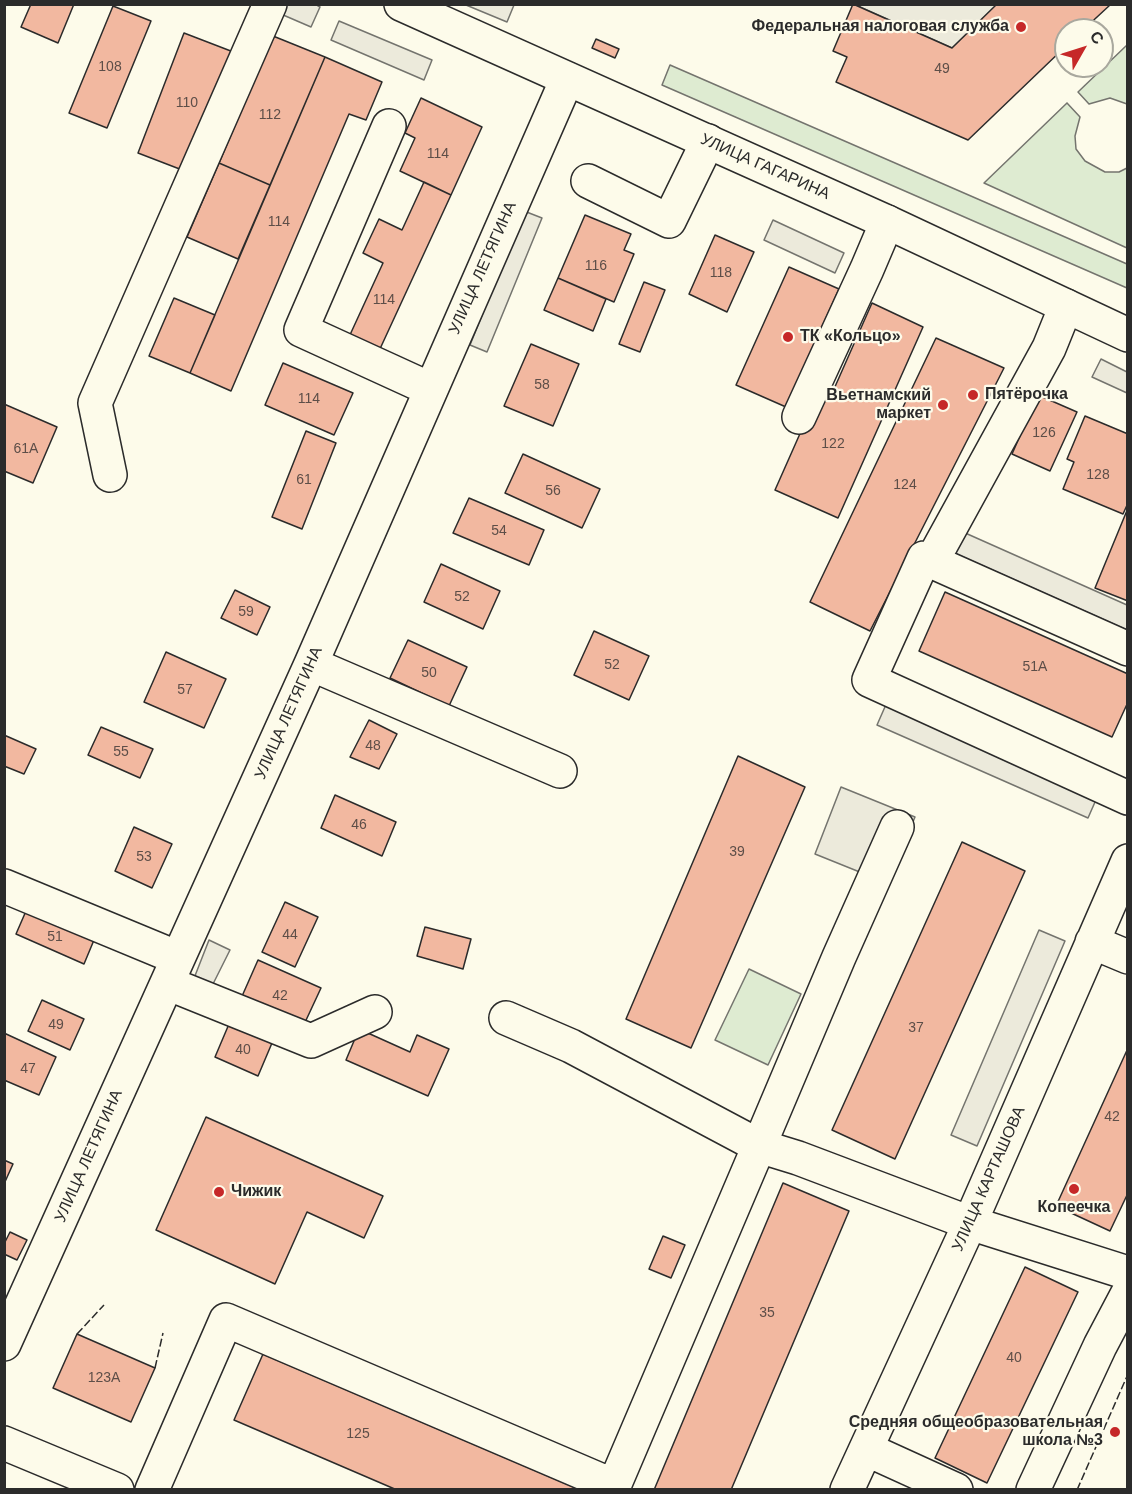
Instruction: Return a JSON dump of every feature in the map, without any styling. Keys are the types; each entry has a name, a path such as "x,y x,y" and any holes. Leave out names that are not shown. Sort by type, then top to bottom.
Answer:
{"street":[{"path":"110,475 95,403 270,4"},
{"name":"УЛИЦА ГАГАРИНА","path":"401,4 887,222 1128,335"},
{"name":"УЛИЦА ЛЕТЯГИНА","path":"4,1344 311,664 567,79"},
{"path":"389,126 302,330 430,389"},
{"path":"588,182 669,221 708,141"},
{"path":"799,417 887,222"},
{"path":"932,561 1049,348 1066,306"},
{"path":"1128,649 924,558 869,680 1128,798"},
{"path":"311,664 560,771"},
{"path":"152,1490 226,1320 613,1488 839,957 897,827"},
{"name":"УЛИЦА КАРТАШОВА","path":"847,1490 970,1223 1092,942 1125,874"},
{"path":"4,886 311,1041 375,1012"},
{"path":"1092,942 1128,957"},
{"path":"506,1018 571,1046 759,1146 798,1158 970,1223 1128,1273"},
{"path":"1033,1490 1100,1346 1128,1293"},
{"path":"4,1443 117,1490"},
{"path":"866,1449 956,1490"}],"green space":[{"path":"1127,45 1127,104 1110,98 1089,104 1078,92 1093,78 1114,78 1114,57"},
{"path":"670,65 1127,264 1127,288 662,85"},
{"path":"1067,103 1080,117 1075,136 1076,149 1085,161 1105,172 1119,172 1127,168 1127,248 984,183"},
{"path":"749,969 801,994 768,1065 715,1040"}],"shaded area":[{"path":"315,4 320,7 311,27 260,5"},
{"path":"861,4 997,5 952,48 860,7"},
{"path":"466,5 514,5 507,22"},
{"path":"339,21 432,60 424,80 331,40"},
{"path":"524,211 542,218 487,352 470,345"},
{"path":"773,220 844,253 835,273 764,240"},
{"path":"1101,359 1127,372 1127,393 1092,377"},
{"path":"936,520 1127,605 1127,630 927,541"},
{"path":"895,684 1106,777 1088,818 877,725"},
{"path":"841,787 915,817 887,883 815,854"},
{"path":"1039,930 1065,941 977,1146 951,1135"},
{"path":"209,940 230,950 208,994 191,986"}],"building":[{"path":"31,4 74,4 58,43 21,27"},
{"path":"853,4 952,48 997,4 1110,5 1096,18 1054,18 1054,58 968,140 836,82 847,57 833,51"},
{"path":"113,6 151,21 107,128 69,113"},
{"path":"184,33 236,53 190,173 138,153"},
{"path":"273,36 325,57 270,185 219,163"},
{"path":"596,39 619,49 615,58 592,48"},
{"path":"325,57 382,82 366,120 349,114 231,391 190,373"},
{"path":"421,98 482,127 451,195 400,171 415,138 405,133"},
{"path":"219,163 270,185 238,259 187,237"},
{"path":"424,182 451,195 379,351 349,337 383,263 363,253 379,219 402,230"},
{"path":"585,215 631,234 624,250 634,254 614,302 558,278"},
{"path":"715,235 754,252 727,312 689,294"},
{"name":"ТК «Кольцо»","path":"789,267 839,289 786,407 736,385"},
{"path":"558,278 606,299 593,331 544,310"},
{"path":"644,282 665,290 640,352 619,344"},
{"path":"174,298 215,315 190,373 149,356"},
{"path":"872,303 923,327 838,518 775,490 818,393 830,398"},
{"path":"936,338 1004,368 870,631 810,602"},
{"path":"531,344 579,364 553,426 504,406"},
{"path":"283,363 353,393 334,435 265,405"},
{"path":"1038,395 1077,412 1050,471 1012,454"},
{"path":"4,404 57,427 33,483 4,471"},
{"path":"1085,416 1128,434 1128,503 1123,514 1063,489 1074,462 1067,459"},
{"path":"306,431 336,443 302,529 272,517"},
{"path":"523,454 600,489 582,528 505,493"},
{"path":"469,498 544,530 529,565 453,533"},
{"path":"1128,508 1128,601 1095,588"},
{"path":"441,564 500,591 483,629 424,602"},
{"path":"235,590 270,607 257,635 221,618"},
{"path":"945,592 1128,674 1128,702 1112,737 919,651"},
{"path":"594,631 649,656 629,700 574,675"},
{"path":"408,640 467,667 449,706 390,678"},
{"path":"166,652 226,679 204,728 144,702"},
{"path":"369,720 397,734 379,769 350,757"},
{"path":"101,727 153,749 140,778 88,755"},
{"path":"4,735 36,749 24,774 4,766"},
{"path":"738,756 805,787 691,1048 626,1019"},
{"path":"335,795 396,822 382,856 321,828"},
{"path":"134,827 172,844 152,888 115,871"},
{"path":"962,842 1025,871 895,1159 832,1130"},
{"path":"285,902 318,917 295,967 262,952"},
{"path":"26,911 94,940 84,964 16,934"},
{"path":"425,927 471,939 463,969 417,956"},
{"path":"258,960 321,988 301,1031 239,1003"},
{"path":"42,1000 84,1019 70,1050 28,1031"},
{"path":"229,1024 272,1043 258,1076 215,1057"},
{"path":"359,1029 410,1052 417,1035 449,1049 428,1096 346,1060"},
{"path":"4,1033 56,1057 39,1095 4,1080"},
{"path":"1128,1048 1128,1193 1110,1231 1056,1206"},
{"path":"206,1117 383,1196 364,1238 307,1212 275,1284 156,1230"},
{"path":"4,1160 13,1164 4,1184"},
{"path":"783,1183 849,1211 731,1490 654,1490"},
{"path":"10,1232 27,1240 17,1260 4,1254 4,1244"},
{"path":"663,1236 685,1245 671,1278 649,1269"},
{"path":"1025,1267 1078,1292 987,1483 935,1458"},
{"path":"77,1334 155,1368 131,1422 53,1388"},
{"path":"263,1354 581,1490 397,1490 234,1420"}],"fence":[{"path":"77,1334 104,1305"},
{"path":"155,1368 163,1333"},
{"path":"1077,1490 1128,1374"}],"place":[{"name":"Федеральная налоговая служба","path":"1021,27"},
{"name":"ТК «Кольцо»","path":"788,337"},
{"name":"Пятёрочка","path":"973,395"},
{"name":"Вьетнамский маркет","path":"943,405"},
{"name":"Копеечка","path":"1074,1189"},
{"name":"Чижик","path":"219,1192"},
{"name":"Средняя общеобразовательная школа №3","path":"1115,1432"}]}
